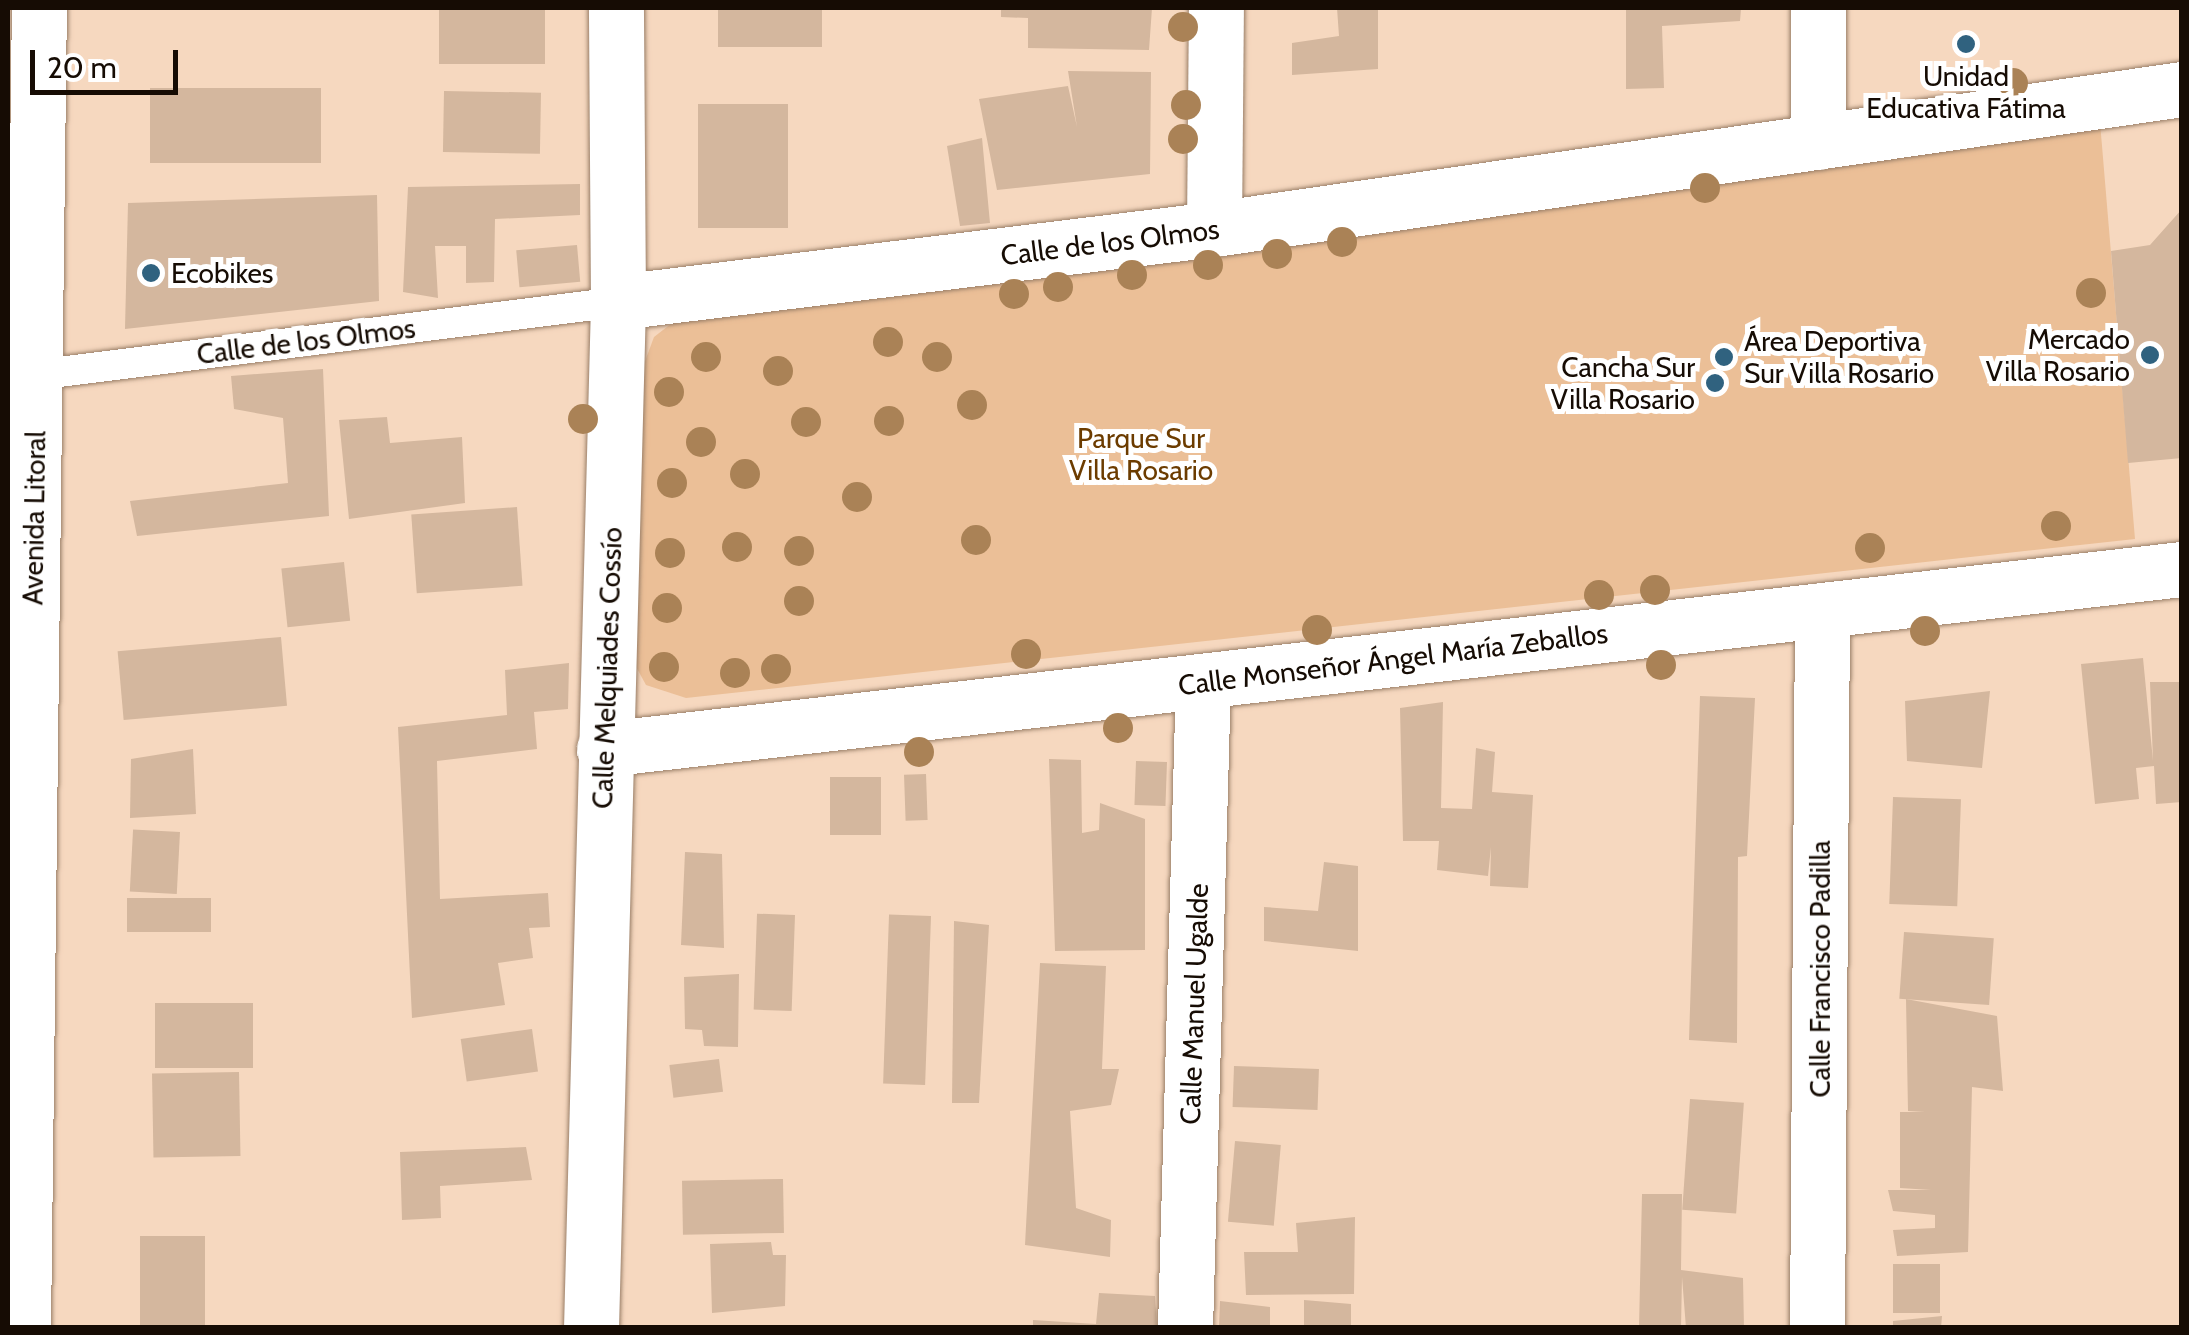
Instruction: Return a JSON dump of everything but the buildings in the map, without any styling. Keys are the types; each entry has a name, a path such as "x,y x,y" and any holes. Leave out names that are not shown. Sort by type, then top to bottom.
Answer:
{"street":[{"name":"Avenida Litoral","path":"23,1328 22,377 39,8"},
{"name":"Calle Melquiades Cossío","path":"590,1328 618,302 616,8"},
{"path":"1214,229 1216,8"},
{"path":"1818,8 1818,142"},
{"name":"Calle de los Olmos","path":"618,302 1214,229 2182,89"},
{"name":"Calle Monseñor Ángel María Zeballos","path":"604,749 2182,570"},
{"name":"Calle Francisco Padilla","path":"1817,1328 1822,610"},
{"name":"Calle Manuel Ugalde","path":"1185,1328 1204,681"}],"lane":[{"name":"Calle de los Olmos","path":"22,377 618,302"}],"green space":[{"name":"Parque Sur Villa Rosario","path":"2100,122 2135,539 686,698 646,685 634,663 644,364 654,337 672,323"}],"place":[{"name":"Unidad Educativa Fátima","path":"1966,44"},
{"name":"Ecobikes","path":"151,273"},
{"name":"Mercado Villa Rosario","path":"2150,355"},
{"name":"Área Deportiva Sur Villa Rosario","path":"1724,357"},
{"name":"Cancha Sur Villa Rosario","path":"1715,383"}]}
